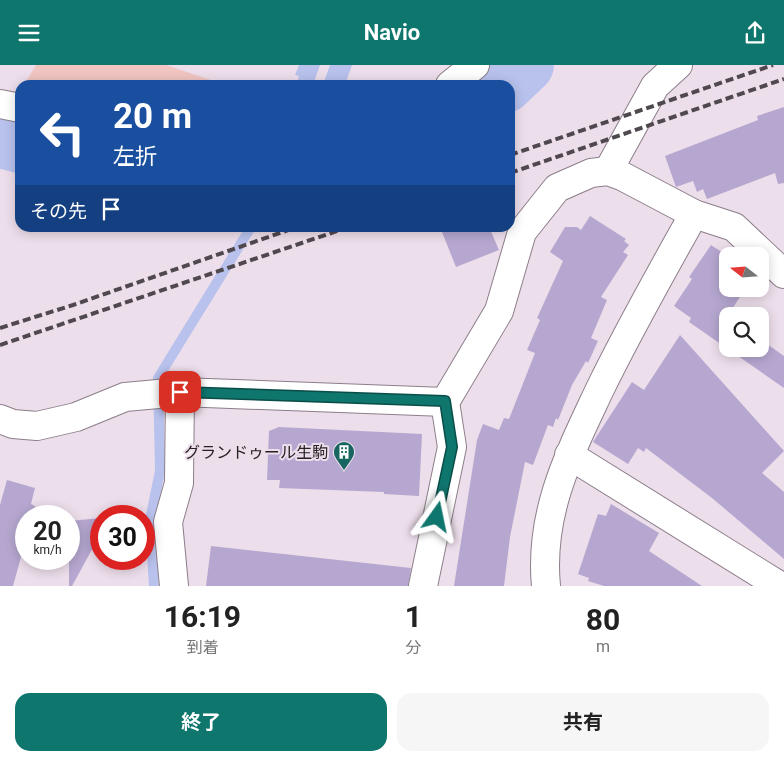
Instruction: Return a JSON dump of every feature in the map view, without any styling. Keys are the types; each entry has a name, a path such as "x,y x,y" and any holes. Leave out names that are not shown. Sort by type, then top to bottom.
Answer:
{"street":[{"path":"456,80 476,65"},
{"path":"608,171 655,86 678,65"},
{"path":"0,105 15,107"},
{"path":"423,586 452,447 445,401 499,311 522,232 557,188 591,173 608,171 622,176 694,214 734,227 784,274"},
{"path":"546,586 544,568 548,527 557,488 569,455 626,334 694,214"},
{"path":"0,419 13,423 37,426 76,417 125,397 180,392 445,401"},
{"path":"174,586 168,522 179,483 180,392"},
{"path":"569,455 780,586"}],"shaded area":[{"path":"36,65 166,65 211,80 27,80"}],"water":[{"path":"299,65 320,65 315,80 298,80 299,76 295,75"},
{"path":"330,65 352,65 347,80 325,80"}],"building":[{"path":"784,107 784,183 778,184 775,173 707,199 703,189 697,192 693,181 676,187 665,156 758,120 757,116"},
{"path":"590,216 626,239 624,241 629,245 623,252 628,255 601,297 607,300 591,338 598,341 588,363 586,361 572,385 558,420 556,418 553,427 548,425 533,465 525,462 510,537 504,586 454,586 477,440 483,424 499,430 504,418 509,419 535,353 527,350 540,320 537,318 563,261 550,252 565,227 577,227 581,230"},
{"path":"442,232 491,232 499,250 456,267"},
{"path":"711,245 719,250 719,297 740,297 733,307 719,307 719,343 689,322 691,318 674,306 692,279 689,277"},
{"path":"680,335 784,451 762,473 784,492 784,559 712,498 646,448 644,452 638,448 628,464 593,442 632,382 644,390"},
{"path":"769,345 784,356 784,388 739,357 769,357"},
{"name":"グランドゥール生駒","path":"279,427 422,434 419,496 384,494 384,492 279,488 280,480 267,480 269,431"},
{"path":"7,480 35,488 31,504 33,505 15,505 15,570 17,570 13,586 0,586 0,505"},
{"path":"611,504 659,533 649,551 702,586 604,586 588,581 589,578 578,574 598,514 606,516"},
{"path":"90,519 90,553 72,586 69,586 69,570 80,570 80,520"},
{"path":"211,546 411,568 408,586 206,586"}],"waterway":[{"path":"510,80 526,65"},
{"path":"0,140 15,144"},
{"path":"154,586 150,520 160,471 158,378 248,232"}],"railway":[{"path":"515,153 773,65"},
{"path":"515,171 784,79"},
{"path":"0,328 73,305 283,232"},
{"path":"0,345 334,232"}],"place":[{"name":"グランドゥール生駒","path":"344,471"}],"route":[{"path":"180,392 445,401 452,447 437,517"}]}
